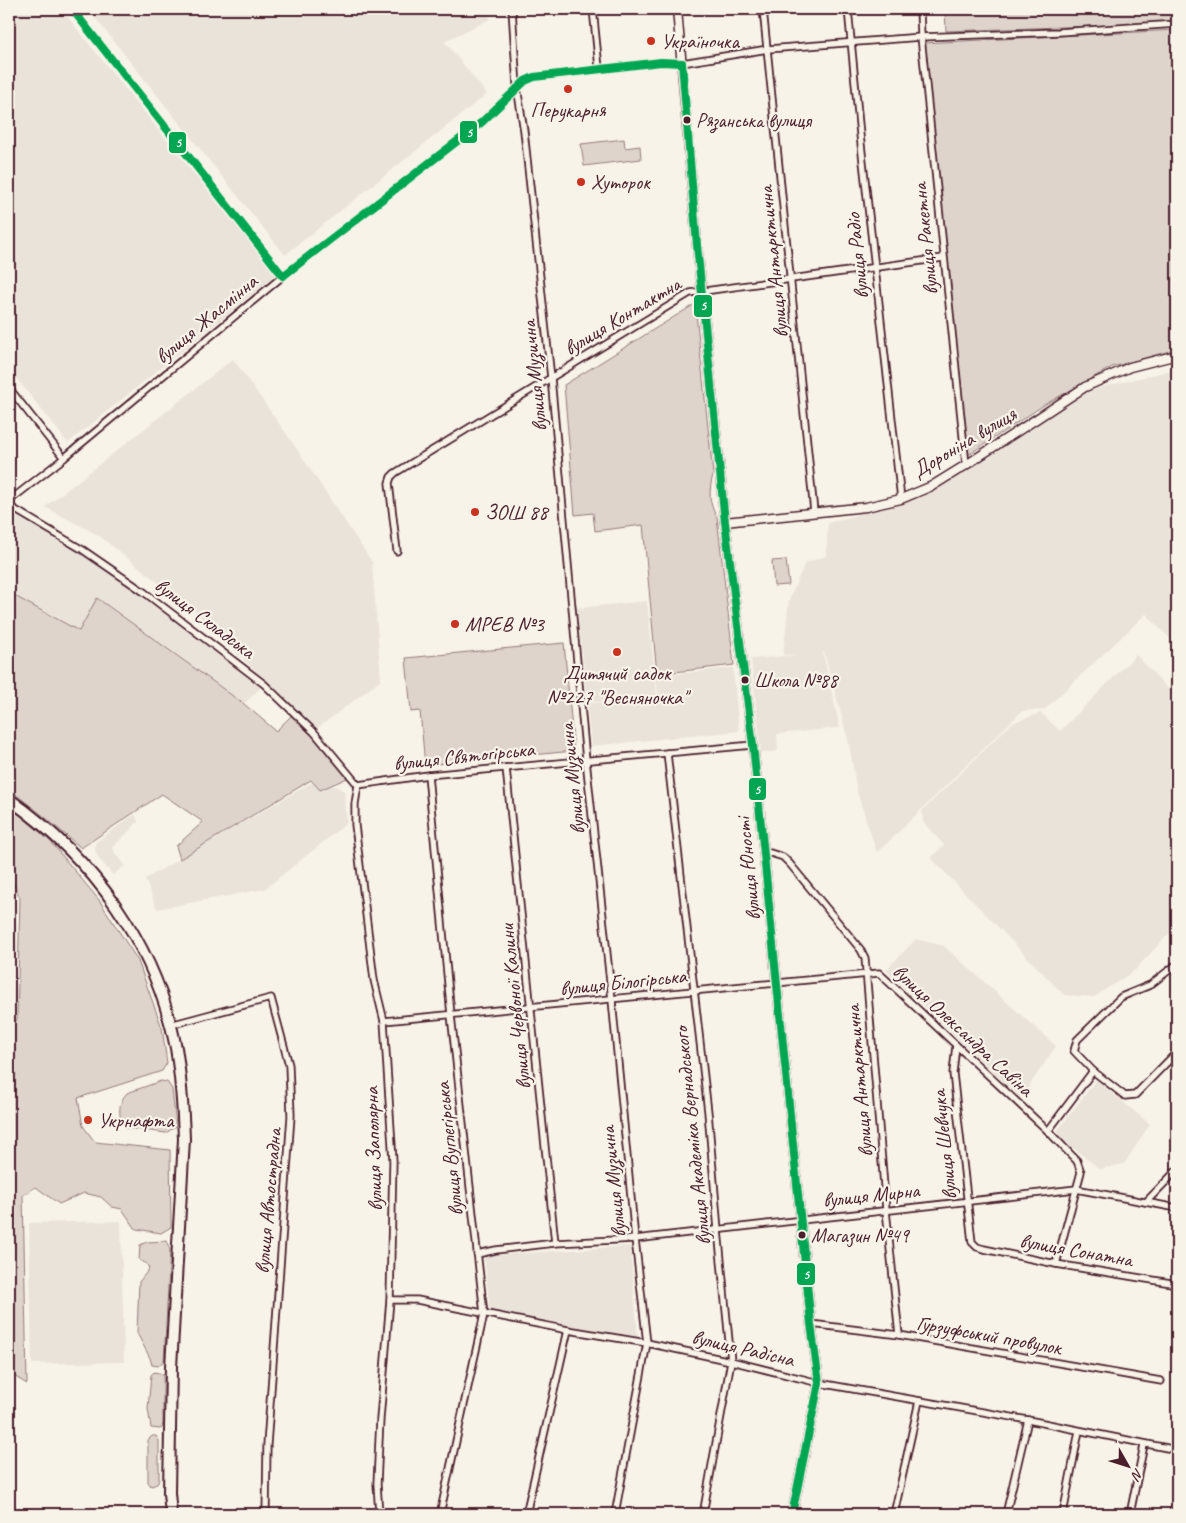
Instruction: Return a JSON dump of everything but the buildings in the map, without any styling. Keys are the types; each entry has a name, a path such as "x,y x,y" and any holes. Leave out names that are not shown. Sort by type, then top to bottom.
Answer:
{"highway":[{"path":"9,799 54,834 80,860 105,891 126,923 150,967 170,1026 179,1070 184,1139 171,1367 169,1493 171,1514"}],"street":[{"path":"72,9 283,276"},
{"name":"вулиця Музична","path":"512,9 517,88 524,131 551,378 586,760 647,1343 615,1514"},
{"path":"592,9 599,68"},
{"name":"вулиця Юності","path":"677,9 725,522 753,745 811,1324 819,1383 792,1514"},
{"name":"вулиця Антарктична","path":"763,9 814,512"},
{"name":"вулиця Радіо","path":"848,9 901,499"},
{"name":"вулиця Ракетна","path":"920,9 921,37 943,258 966,465"},
{"name":"вулиця Жасмінна","path":"9,500 64,458 283,276 482,122 525,81 534,77 661,62 682,63 768,49 921,37 1059,32 1177,24"},
{"name":"вулиця Контактна","path":"397,551 391,477 690,293 943,258"},
{"name":"Дороніна вулиця","path":"725,522 866,507 901,499 932,486 1085,387 1130,367 1177,355"},
{"path":"9,388 64,458"},
{"name":"вулиця Складська","path":"9,506 84,550 144,592 264,684 314,732 358,785"},
{"name":"вулиця Святогірська","path":"358,785 428,775 753,745"},
{"name":"вулиця Академіка Вернадського","path":"667,753 708,1112 732,1361 703,1514"},
{"name":"вулиця Червоної Калини","path":"506,768 555,1243"},
{"name":"вулиця Вуглегірська","path":"428,775 451,1015 484,1314 440,1514"},
{"name":"вулиця Заполярна","path":"358,785 355,804 355,825 374,980 384,1021 393,1161 390,1300 380,1419 377,1484 379,1514"},
{"name":"вулиця Олександра Савіна","path":"764,851 783,857 790,864 861,950 866,974 879,973 1048,1131 1077,1161 1081,1172 1056,1264"},
{"path":"1177,964 1150,985 1121,997 1077,1040 1074,1051 1093,1071 1125,1096 1135,1095 1177,1052"},
{"name":"вулиця Антарктична","path":"866,974 886,1210 900,1335"},
{"name":"вулиця Білогірська","path":"384,1021 866,974"},
{"name":"вулиця Автострадна","path":"170,1026 271,998 289,1065 291,1116 266,1445 266,1514"},
{"name":"вулиця Шевчука","path":"956,1045 953,1073 972,1242"},
{"path":"1048,1131 1093,1071"},
{"path":"1146,1202 1177,1170"},
{"name":"вулиця Мирна","path":"477,1254 555,1243 635,1239 1076,1189 1177,1208"},
{"name":"вулиця Сонатна","path":"972,1242 977,1247 984,1249 1056,1264 1177,1284"},
{"name":"вулиця Радісна","path":"390,1300 417,1300 568,1330 647,1343 732,1361 819,1383 1028,1420 1144,1445 1177,1450"},
{"name":"Гурзуфський провулок","path":"811,1324 900,1335 1161,1381"},
{"path":"526,1514 568,1330"},
{"path":"894,1514 919,1401"},
{"path":"1006,1514 1028,1420"},
{"path":"1063,1514 1079,1431"},
{"path":"1130,1514 1144,1445"}],"shaded area":[{"path":"9,9 61,9 276,275 68,443 9,369"},
{"path":"88,9 489,9 490,19 445,42 487,94 285,255"},
{"path":"945,9 1177,9 1177,23 946,31"},
{"path":"1177,30 1177,349 1112,367 1044,405 968,455 924,43"},
{"path":"624,139 625,148 640,146 641,159 584,166 581,144"},
{"path":"695,304 713,475 710,496 712,507 717,517 734,665 657,674 643,525 595,531 593,513 575,515 564,385"},
{"path":"233,359 288,436 372,562 381,680 315,730 197,613 98,535 45,507"},
{"path":"1177,369 1177,646 1146,614 1044,710 1022,711 877,853 857,792 849,743 824,652 840,728 777,734 778,751 761,753 751,659 806,654 783,655 789,600 805,563 826,556 828,523 902,502 933,489 1089,390"},
{"path":"9,506 83,550 264,684 244,704 98,598 79,631 9,593"},
{"path":"786,560 789,585 774,586 772,561"},
{"path":"9,593 79,631 97,598 244,704 276,731 294,713 352,776 320,790 311,780 180,859 176,846 203,822 162,794 81,848 9,789"},
{"name":"Дитячий садок №227 \"Весняночка\"","path":"647,601 657,696 587,703 577,608"},
{"path":"564,643 574,751 425,765 420,711 411,712 406,658"},
{"path":"1136,655 1177,698 1177,925 1134,971 1094,997 1064,995 931,858 944,845 923,822 922,811 1012,723 1041,713 1060,731"},
{"path":"733,668 739,731 591,746 587,704 658,697 656,676"},
{"path":"311,783 336,786 344,791 347,823 265,889 157,909 145,879"},
{"path":"9,805 50,841 99,900 138,961 162,1028 167,1063 162,1071 78,1098 83,1126 95,1142 170,1150 171,1227 161,1233 136,1229 122,1209 112,1207 101,1197 84,1193 59,1204 36,1187 23,1195 27,1384 9,1373 9,1024 17,1020 20,898 9,873"},
{"path":"135,814 138,822 113,847 115,854 125,865 113,875 99,859 95,850 96,842"},
{"path":"9,905 12,1004 9,1007"},
{"path":"916,939 944,946 1056,1046 1021,1098 886,970"},
{"path":"1096,1080 1150,1124 1124,1164 1100,1169 1055,1134"},
{"path":"161,1081 167,1082 172,1089 176,1126 166,1133 126,1128 120,1115 120,1105 124,1097 127,1093"},
{"path":"121,1221 124,1362 32,1364 29,1223"},
{"path":"166,1241 170,1249 164,1361 158,1366 152,1365 137,1333 139,1282 149,1269 147,1264 139,1260 140,1245 147,1242"},
{"path":"630,1246 638,1337 490,1312 484,1256"},
{"path":"154,1372 163,1374 163,1423 160,1429 151,1428 148,1409 151,1375"},
{"path":"152,1436 156,1436 159,1441 159,1479 157,1484 151,1486 148,1482 148,1440"}],"transit line":[{"name":"5","path":"72,9 283,276"},
{"name":"5","path":"283,276 482,122 525,81 534,77 661,62 682,63"},
{"name":"5","path":"682,63 697,245 725,522 753,745 811,1324 819,1383 792,1514"}],"place":[{"name":"Україночка","path":"651,41"},
{"name":"Перукарня","path":"568,89"},
{"name":"Рязанська вулиця","path":"687,120"},
{"name":"Хуторок","path":"581,182"},
{"name":"ЗОШ 88","path":"475,512"},
{"name":"МРЕВ №3","path":"455,624"},
{"name":"Дитячий садок №227 \"Весняночка\"","path":"617,652"},
{"name":"Школа №88","path":"745,680"},
{"name":"Укрнафта","path":"88,1120"},
{"name":"Магазин №49","path":"802,1235"}]}
